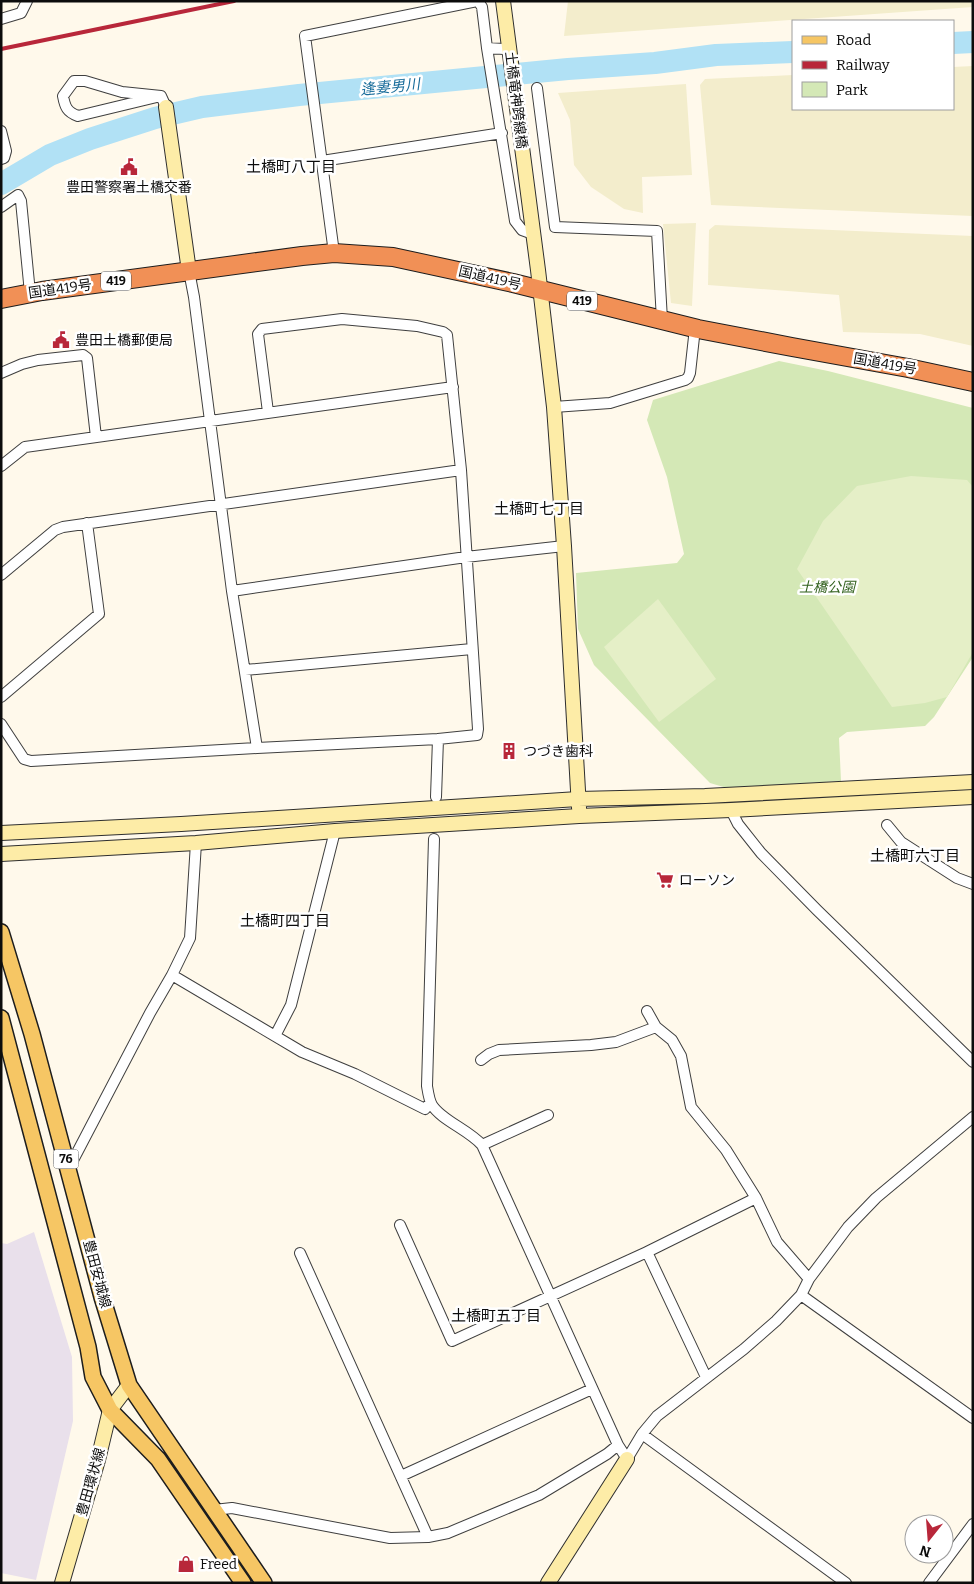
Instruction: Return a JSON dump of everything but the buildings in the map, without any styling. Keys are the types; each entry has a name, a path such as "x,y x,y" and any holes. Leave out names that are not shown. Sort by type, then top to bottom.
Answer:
{"highway":[{"name":"国道419号","path":"1,299 30,293 302,256 334,253 393,257 513,283 695,328 973,382"}],"main road":[{"name":"豊田安城線","path":"1,932 69,1168 102,1297 129,1386 264,1583"},
{"name":"豊田安城線","path":"1,1018 88,1347 93,1377 110,1410 158,1459 242,1583"}],"street":[{"path":"1,19 21,13 26,1"},
{"path":"334,253 305,36 478,1 482,7 515,221 522,230 533,234"},
{"name":"土橋竜神跨線橋","path":"503,1 554,407 564,546 579,816"},
{"path":"488,52 504,49"},
{"path":"74,81 85,81 163,102 78,116 69,112 65,106 63,96 74,81"},
{"path":"537,88 556,227 657,231 662,320"},
{"path":"163,102 171,138 194,297 232,591 257,748"},
{"path":"1,131 6,151 4,158 1,159"},
{"path":"322,161 502,133"},
{"path":"1,207 18,195 21,201 30,293"},
{"path":"1,724 5,739 24,759 31,761 438,739 476,735 478,729 461,470 447,335 442,332 391,323 342,319 262,329 258,334 268,412"},
{"path":"554,407 610,403 685,380 690,373 695,328"},
{"path":"1,373 22,364 38,360 82,355 87,358 96,437"},
{"path":"1,466 25,447 453,387"},
{"path":"1,575 55,530 63,526 461,470"},
{"path":"1,697 99,614 86,523"},
{"path":"232,591 466,557 564,546"},
{"path":"245,670 472,649"},
{"path":"436,796 438,739"},
{"path":"1,832 181,824 578,800 705,796 973,782"},
{"path":"1,854 196,843 335,831 579,816 973,797"},
{"path":"731,810 738,824 761,853 973,1062"},
{"path":"887,825 901,842 957,878 973,884"},
{"path":"275,1036 291,1005 335,831"},
{"path":"434,839 427,1086 430,1103 436,1111 476,1138 482,1145 592,1389 618,1445 627,1459"},
{"path":"69,1168 190,938 196,843"},
{"path":"172,975 302,1052 355,1074 425,1109 430,1103"},
{"path":"647,1011 656,1027 672,1040 681,1056 691,1107 726,1150 756,1198 776,1242 809,1279"},
{"path":"481,1060 499,1050 616,1042 656,1027"},
{"path":"482,1145 548,1115"},
{"path":"548,1583 642,1434 657,1416 744,1349 776,1321 801,1295 809,1279 848,1227 876,1198 973,1117"},
{"path":"400,1225 452,1341 647,1252 756,1198"},
{"path":"647,1252 706,1377"},
{"path":"300,1253 428,1537"},
{"path":"801,1295 973,1418"},
{"name":"豊田環状線","path":"62,1583 98,1460 110,1410 129,1386"},
{"path":"401,1476 592,1389"},
{"path":"642,1434 846,1583"},
{"path":"214,1510 232,1508 390,1538 428,1537 448,1533 539,1495 618,1445"},
{"path":"929,1583 973,1524"}],"shaded area":[{"path":"568,1 973,1 973,7 564,36"},
{"path":"973,66 973,216 711,205 700,85 705,79 792,75 792,110 954,110 954,67"},
{"path":"686,84 692,175 642,177 643,213 624,209 591,187 574,165 570,120 558,93"},
{"path":"696,223 692,306 671,303 663,224"},
{"path":"715,225 973,236 973,346 920,334 843,332 839,295 708,285 709,230"},
{"path":"34,1232 72,1357 73,1421 36,1580 1,1573 1,1243 7,1244"}],"green space":[{"name":"土橋公園","path":"779,361 828,371 973,408 973,657 934,717 925,726 847,732 839,738 841,781 727,788 710,783 594,665 578,629 576,573 677,563 684,554 667,477 647,420 653,400"},
{"path":"911,476 967,480 973,487 973,652 947,697 925,703 892,707 797,569 823,521 857,486"},
{"path":"658,599 716,679 659,722 604,647"}],"waterway":[{"name":"逢妻男川","path":"954,43 973,42"},
{"name":"逢妻男川","path":"1,184 50,155 90,139 155,118 202,107 299,95 568,69 655,63 716,55 792,52"}],"railway":[{"path":"1,49 234,1"}],"place":[{"name":"豊田警察署土橋交番","path":"129,167"},
{"name":"豊田土橋郵便局","path":"61,340"},
{"name":"つづき歯科","path":"509,751"},
{"name":"ローソン","path":"665,880"},
{"name":"Freed","path":"186,1564"}],"district":[{"name":"土橋町八丁目","path":"291,167"},
{"name":"土橋町七丁目","path":"539,509"},
{"name":"土橋町六丁目","path":"915,856"},
{"name":"土橋町四丁目","path":"285,921"},
{"name":"土橋町五丁目","path":"496,1316"}]}
